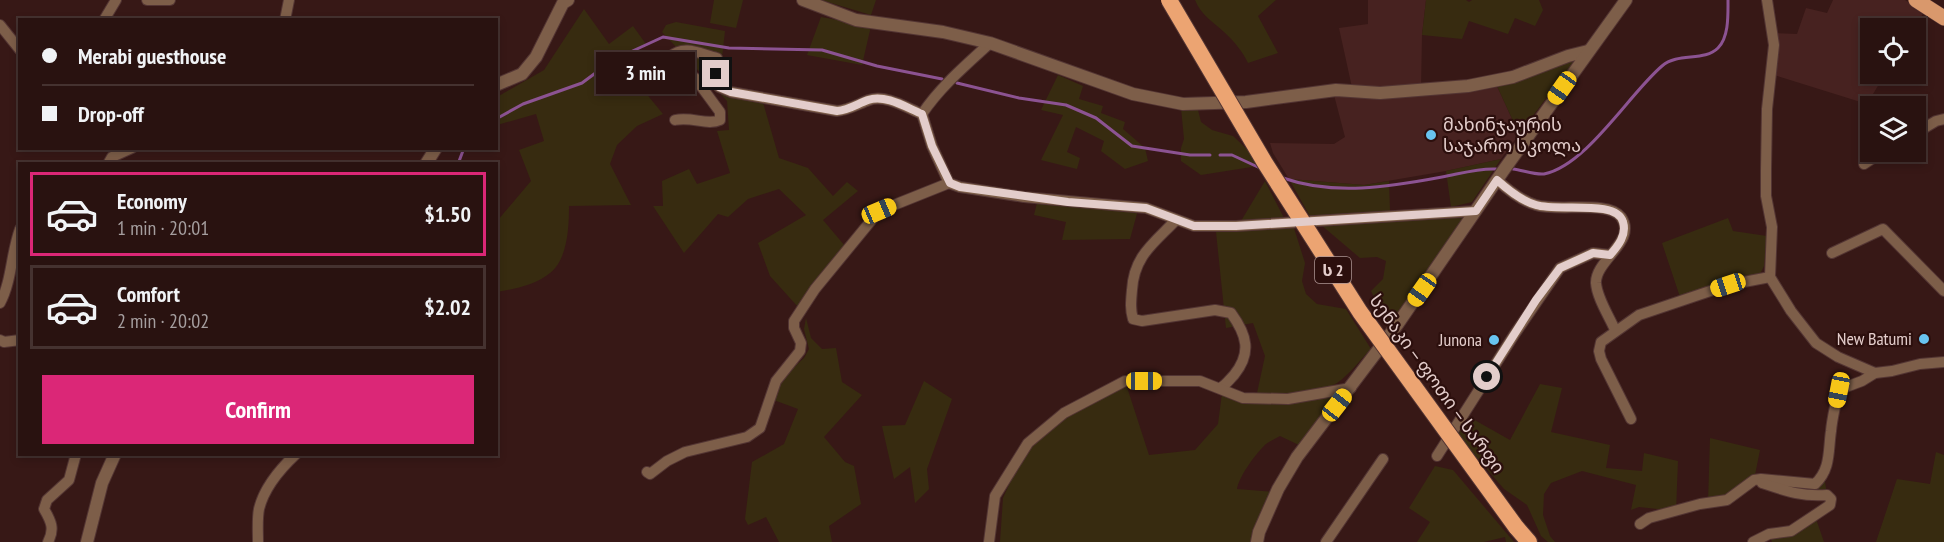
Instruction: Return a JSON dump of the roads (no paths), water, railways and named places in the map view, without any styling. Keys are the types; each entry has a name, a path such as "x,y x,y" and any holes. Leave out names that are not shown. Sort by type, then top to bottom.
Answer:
{"highway":[{"name":"სენაკი — ფოთი — სარფი","path":"1169,0 1265,162 1360,312 1529,542"}],"main road":[{"path":"1916,0 1944,18"}],"street":[{"path":"105,18 116,0"},
{"path":"147,0 170,0"},
{"path":"285,18 288,0"},
{"path":"498,84 522,74 536,57 563,3 568,0"},
{"path":"803,0 856,20 943,32 990,43 1133,94 1183,104 1246,102 1336,90 1380,93 1468,86 1513,77 1568,56 1588,51"},
{"path":"1257,542 1259,532 1278,489 1297,457 1397,326 1497,180 1626,0"},
{"path":"1767,0 1774,45 1767,109 1766,160 1766,196 1772,227 1770,277 1791,311 1815,343 1838,357 1875,373"},
{"path":"0,25 18,48"},
{"path":"922,114 948,82 990,43"},
{"path":"675,120 686,117 710,123 720,120 720,112 695,78 670,62 670,57 677,51 690,50 717,58 716,74 719,87 731,92 837,111 852,108 870,99 887,99 922,114 932,146 950,183 960,187 1024,197 1146,208 1194,226 1236,226 1476,211"},
{"path":"1926,127 1944,119"},
{"path":"109,162 112,157 128,150"},
{"path":"1497,180 1507,189 1536,205 1555,208 1604,208 1615,211 1622,218 1623,237 1598,272 1596,281 1615,330"},
{"path":"647,472 650,474 667,461 685,452 747,437 760,428 776,381 800,351 801,343 794,328 794,321 815,289 879,211 950,183"},
{"path":"1176,220 1141,258 1134,270 1130,310 1133,319 1142,321 1215,310 1231,313 1247,345 1245,359 1225,386 1220,388"},
{"path":"1832,253 1882,229 1944,291"},
{"path":"0,303 5,294 14,243 18,234"},
{"path":"1437,456 1514,335 1560,268 1593,253 1610,255"},
{"path":"1631,419 1599,351 1601,342 1639,315 1728,285 1770,277"},
{"path":"0,340 4,342 18,340"},
{"path":"1640,524 1650,518 1700,504 1727,500 1754,480 1815,484 1824,475 1839,390 1875,373 1920,364 1944,362"},
{"path":"989,542 995,496 1028,443 1064,413 1125,381 1200,381 1243,398 1287,399 1351,388"},
{"path":"48,542 52,535 52,523 44,509 52,495 69,480 75,456"},
{"path":"87,542 102,483 114,456"},
{"path":"258,542 259,509 269,487 283,466 294,456"},
{"path":"1326,542 1383,459"},
{"path":"1754,480 1808,497 1827,495 1831,499 1830,505 1791,531 1769,534 1754,542"}],"waterway":[{"path":"1513,169 1544,174 1560,168 1592,143 1662,66 1676,59 1706,55 1718,48 1726,32 1728,0"},
{"path":"498,118 523,104 582,83 613,60 663,37 729,48 822,50 877,66 942,79"},
{"path":"957,83 1019,98 1066,105 1096,118 1132,146 1190,155 1210,155"},
{"path":"459,162 463,150"},
{"path":"1220,155 1232,155 1260,168"},
{"path":"1283,178 1322,187 1362,188 1402,184 1475,170 1496,169"}],"place":[{"name":"მახინჯაურის საჯარო სკოლა","path":"1431,135"},
{"name":"New Batumi","path":"1924,339"},
{"name":"Junona","path":"1494,340"}]}
